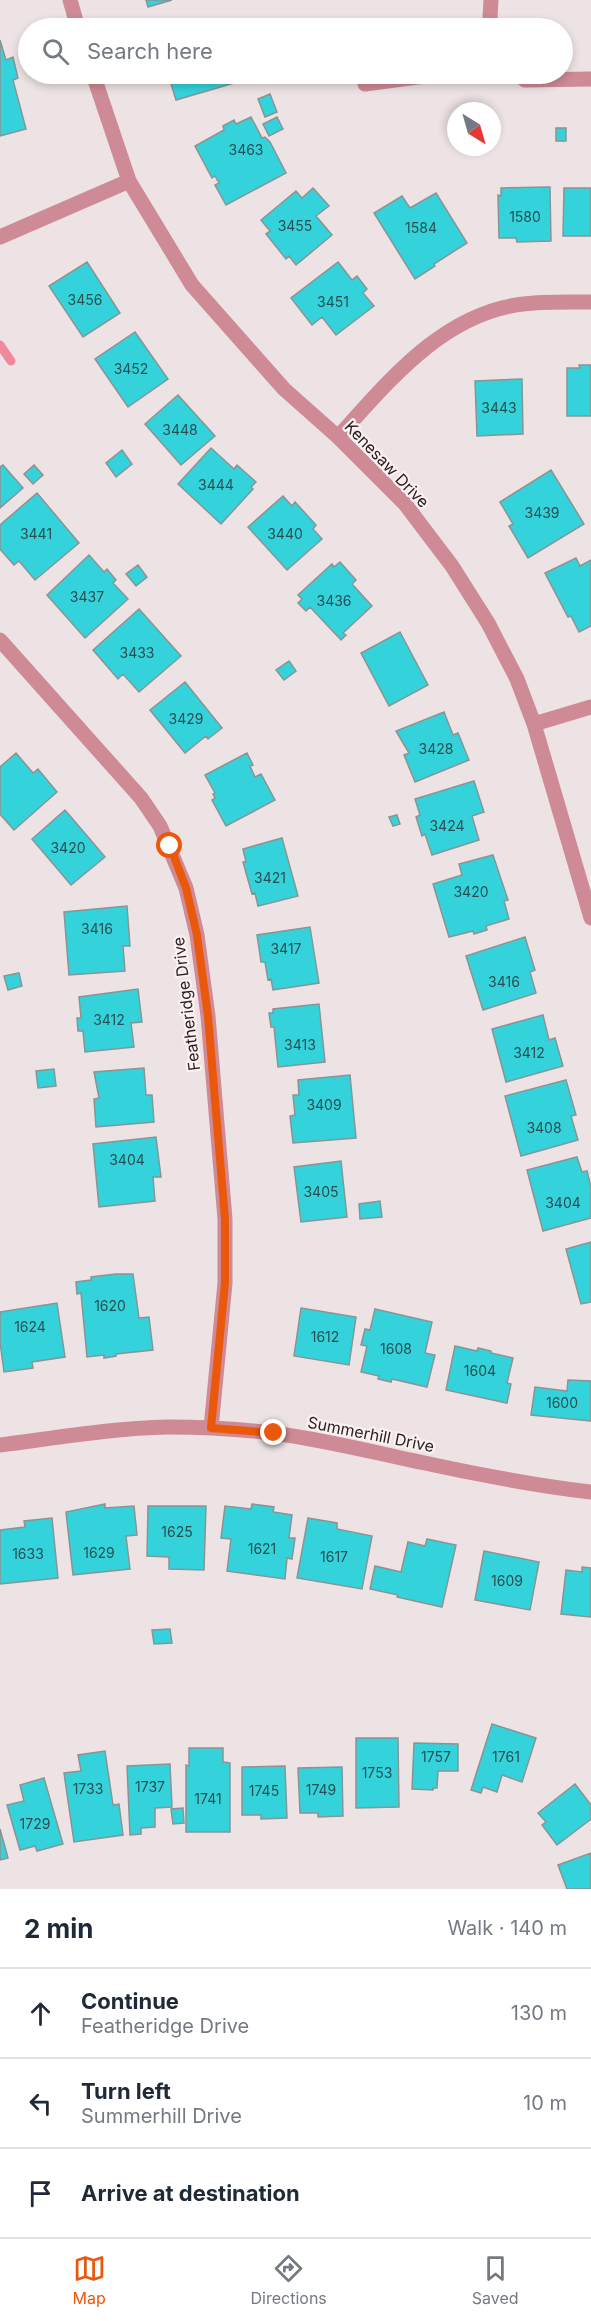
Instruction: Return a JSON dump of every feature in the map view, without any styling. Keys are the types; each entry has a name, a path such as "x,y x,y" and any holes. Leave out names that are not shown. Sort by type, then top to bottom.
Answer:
{"street":[{"path":"70,0 75,18"},
{"path":"490,18 491,0"},
{"path":"573,79 591,79"},
{"name":"Kenesaw Drive","path":"96,84 129,181 192,285 284,389 405,504 452,566 488,623 512,669 534,724 591,918"},
{"path":"0,237 129,181"},
{"path":"338,438 381,390 418,354 449,331 485,314 521,304 591,302"},
{"name":"Featheridge Drive","path":"0,640 141,798 160,826 186,888 197,935 208,1016 225,1219 225,1283 211,1428"},
{"path":"534,724 591,707"},
{"name":"Summerhill Drive","path":"0,1444 166,1427 274,1433 538,1485 591,1492"}],"building":[{"path":"146,0 172,0 148,7"},
{"path":"0,40 6,60 13,57 18,78 13,80 26,129 0,136"},
{"path":"171,84 231,84 176,100"},
{"path":"270,94 277,112 265,117 258,99"},
{"path":"251,117 262,138 265,137 270,142 286,173 226,205 215,185 219,183 215,176 212,178 195,146 224,130 223,126 234,120 236,124"},
{"path":"277,117 283,129 269,136 263,124"},
{"path":"556,128 566,128 566,141 556,141"},
{"path":"550,187 551,241 517,242 516,238 499,238 498,195 501,196 501,188"},
{"path":"313,188 329,206 316,216 332,235 296,265 289,256 286,259 266,234 270,231 261,220 296,191 302,198"},
{"path":"564,188 591,188 591,236 563,236"},
{"path":"436,193 467,243 415,279 374,213 402,196 410,208"},
{"path":"87,262 120,313 83,337 49,286"},
{"path":"338,262 352,280 357,276 367,289 363,293 374,306 336,335 322,317 312,325 291,298"},
{"path":"135,332 168,379 128,407 95,359"},
{"path":"579,365 591,365 591,416 567,416 567,368 580,368"},
{"path":"522,379 523,434 477,436 475,381"},
{"path":"178,395 215,436 181,465 145,424"},
{"path":"211,448 234,469 237,465 256,482 251,487 253,489 221,524 178,484"},
{"path":"122,450 132,464 116,477 106,463"},
{"path":"3,465 23,488 0,508 0,467"},
{"path":"34,465 43,475 33,484 24,474"},
{"path":"551,470 584,524 528,558 509,526 513,524 500,502"},
{"path":"37,493 79,543 35,580 19,561 14,565 0,549 0,525"},
{"path":"283,496 292,506 295,502 316,525 313,529 322,539 287,570 248,527"},
{"path":"89,555 104,572 107,569 116,580 113,583 128,599 85,638 47,595"},
{"path":"576,558 580,566 591,560 591,626 579,632 571,616 568,617 545,573"},
{"path":"340,562 356,580 352,584 372,606 343,633 346,635 341,640 310,607 306,611 298,603 302,599 298,595 332,564 334,567"},
{"path":"138,565 147,577 136,586 126,574"},
{"path":"139,609 181,656 139,692 123,674 118,679 93,650"},
{"path":"400,632 428,685 389,706 361,653"},
{"path":"289,661 296,671 284,680 276,670"},
{"path":"185,682 222,728 208,739 206,736 185,753 150,710"},
{"path":"444,712 453,735 458,733 469,760 415,782 404,755 409,753 396,731"},
{"path":"16,753 33,773 38,769 57,792 14,830 0,814 0,767"},
{"path":"247,753 253,765 250,766 255,777 261,774 275,800 226,826 212,800 215,798 213,794 215,793 205,775"},
{"path":"474,781 484,812 472,816 479,840 432,855 425,834 422,836 416,817 420,815 415,799"},
{"path":"65,810 105,857 71,885 32,839"},
{"path":"397,815 400,824 393,826 389,817"},
{"path":"282,838 298,896 258,906 255,893 252,894 243,862 246,862 243,849"},
{"path":"493,855 508,900 504,901 509,919 486,926 487,930 474,934 473,931 449,937 433,884 462,875 459,864"},
{"path":"127,906 130,946 123,946 125,971 69,975 64,912"},
{"path":"310,927 319,983 273,990 271,979 268,980 265,962 261,962 257,935"},
{"path":"525,937 535,970 530,972 536,993 483,1010 466,956"},
{"path":"19,973 22,986 8,990 4,976"},
{"path":"138,989 142,1022 131,1023 134,1047 85,1052 83,1031 78,1031 77,1018 81,1018 79,997"},
{"path":"319,1004 325,1062 278,1067 274,1027 271,1027 269,1013 273,1013 273,1009"},
{"path":"543,1015 549,1040 555,1038 563,1066 506,1082 492,1029"},
{"path":"144,1068 146,1095 152,1095 154,1122 96,1127 94,1099 99,1098 94,1072"},
{"path":"54,1069 56,1086 38,1088 36,1071"},
{"path":"350,1075 356,1138 293,1143 290,1116 295,1115 293,1095 299,1095 298,1080"},
{"path":"566,1080 576,1115 571,1116 578,1140 521,1156 505,1096"},
{"path":"156,1137 161,1177 153,1177 155,1201 99,1207 93,1144"},
{"path":"577,1157 582,1172 587,1171 591,1187 591,1218 543,1231 527,1170"},
{"path":"341,1161 347,1217 301,1222 294,1167"},
{"path":"380,1201 382,1217 360,1219 359,1204"},
{"path":"591,1242 591,1302 581,1304 566,1249"},
{"path":"133,1274 139,1318 149,1317 153,1350 116,1354 116,1356 104,1358 104,1355 87,1357 81,1293 77,1294 76,1282 91,1280 91,1277"},
{"path":"57,1303 65,1357 32,1362 33,1368 4,1372 0,1342 0,1312"},
{"path":"301,1308 356,1317 349,1365 294,1356"},
{"path":"375,1309 432,1322 425,1353 435,1355 427,1387 392,1379 391,1382 378,1379 379,1376 361,1372 367,1346 361,1345 365,1329 370,1330"},
{"path":"455,1346 477,1351 478,1348 513,1358 507,1383 511,1384 507,1403 446,1390"},
{"path":"568,1380 591,1381 591,1421 531,1415 535,1387 567,1391"},
{"path":"105,1504 105,1508 134,1506 137,1535 126,1536 130,1569 73,1575 66,1512"},
{"path":"252,1504 274,1507 273,1512 292,1515 289,1538 295,1538 292,1559 287,1558 285,1579 227,1571 231,1539 221,1538 225,1506 251,1509"},
{"path":"148,1506 206,1506 204,1570 169,1569 169,1557 147,1556"},
{"path":"52,1518 58,1578 0,1584 0,1530 25,1527 24,1521"},
{"path":"308,1518 337,1523 337,1529 372,1536 362,1589 297,1578"},
{"path":"427,1539 456,1545 442,1607 370,1589 375,1566 401,1572 408,1542 425,1546"},
{"path":"484,1551 539,1562 530,1610 475,1600"},
{"path":"582,1567 591,1568 591,1617 561,1614 566,1570 582,1572"},
{"path":"170,1629 172,1643 154,1644 152,1630"},
{"path":"492,1724 536,1738 522,1782 502,1775 497,1792 483,1787 481,1793 471,1790"},
{"path":"356,1738 398,1738 399,1807 356,1808"},
{"path":"414,1743 458,1744 458,1771 438,1771 437,1788 433,1790 412,1789"},
{"path":"189,1748 223,1748 223,1762 230,1763 230,1832 186,1832 186,1765 189,1766"},
{"path":"105,1751 113,1805 119,1804 123,1835 74,1842 64,1773 81,1771 78,1755"},
{"path":"170,1764 172,1807 155,1808 155,1827 141,1828 141,1834 130,1835 127,1766"},
{"path":"285,1766 287,1818 261,1819 261,1815 242,1815 242,1767"},
{"path":"342,1767 343,1816 318,1817 318,1813 300,1813 298,1768"},
{"path":"44,1778 63,1844 37,1851 35,1846 20,1850 7,1805 24,1801 20,1785"},
{"path":"575,1784 591,1805 591,1819 557,1845 542,1825 546,1822 538,1813"},
{"path":"183,1808 184,1823 173,1824 171,1809"},
{"path":"0,1829 8,1858 0,1860"},
{"path":"591,1853 591,1889 567,1889 558,1865"}],"waterway":[{"path":"0,345 11,361"}],"route":[{"path":"170,846 186,888 197,935 208,1016 225,1219 225,1283 211,1428 274,1433"}]}
